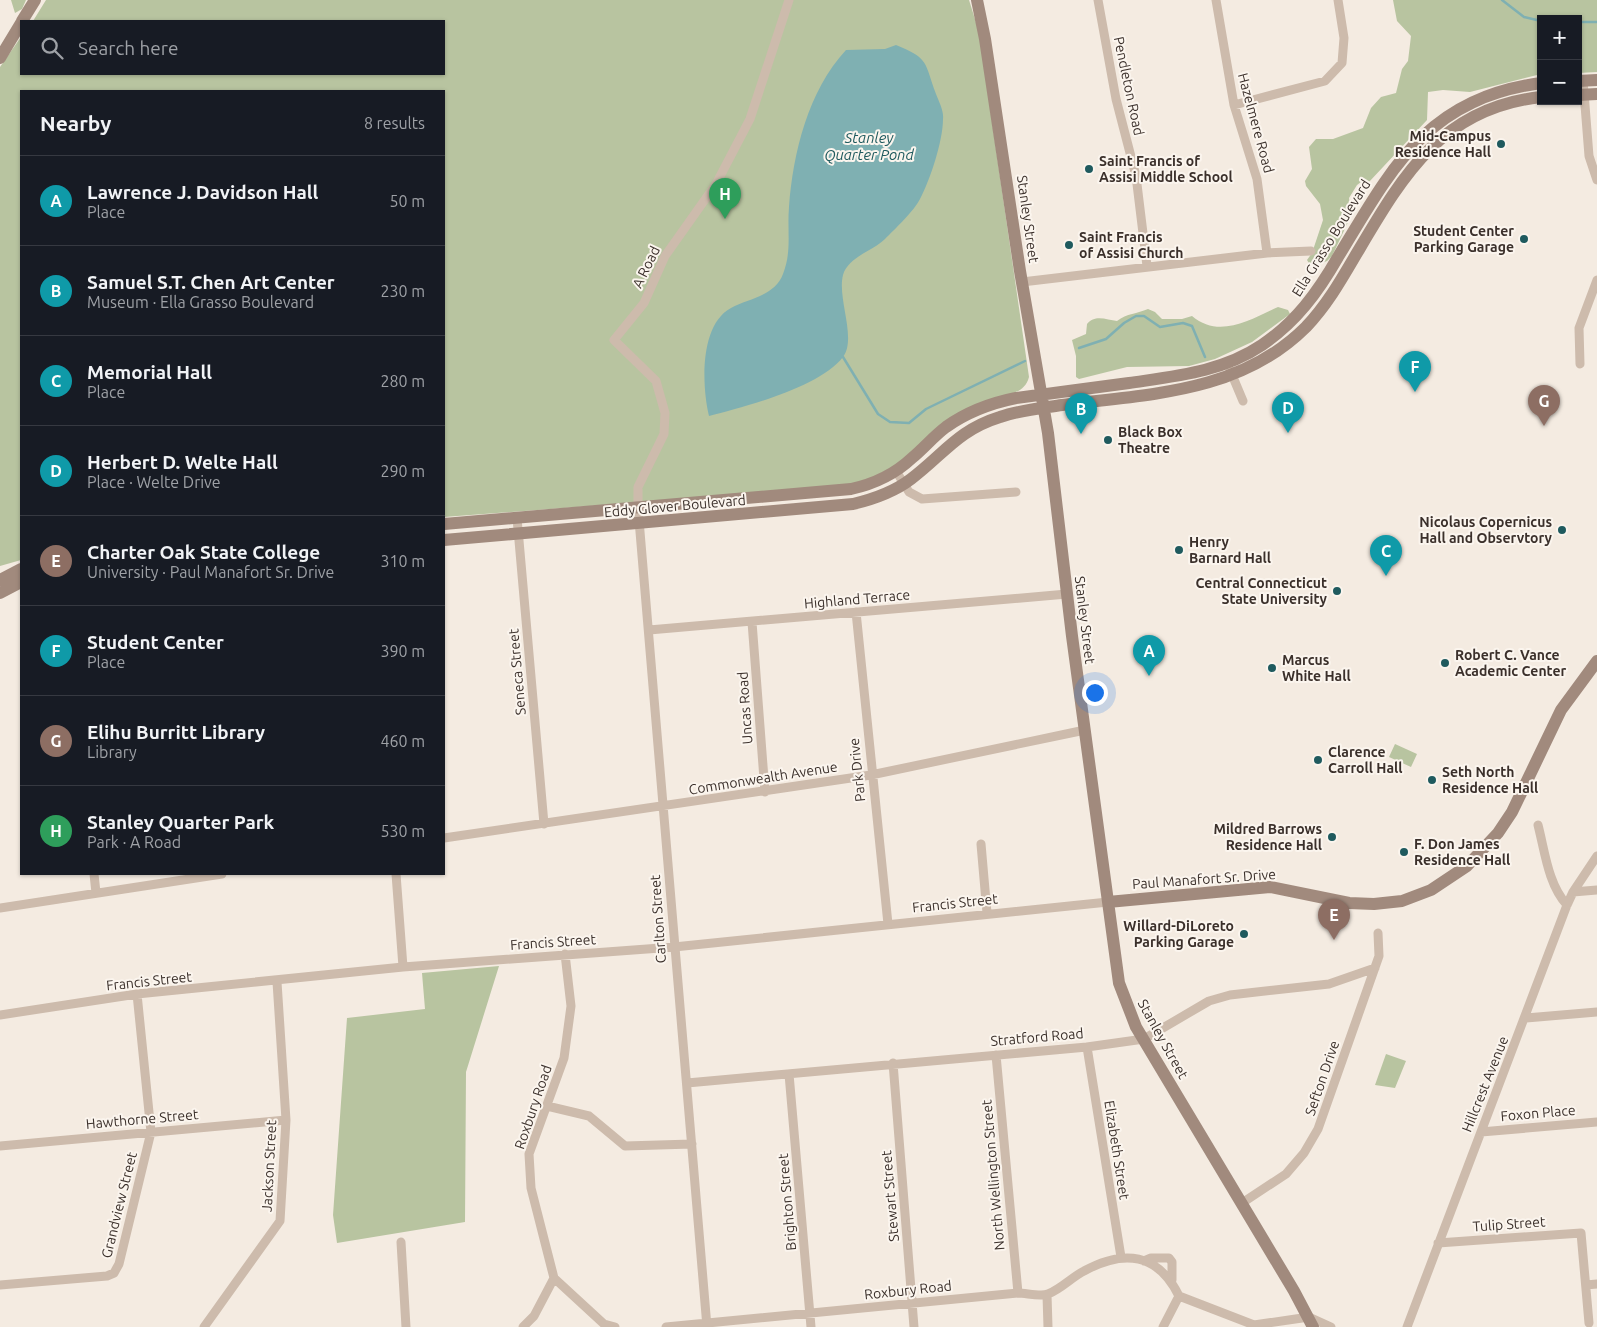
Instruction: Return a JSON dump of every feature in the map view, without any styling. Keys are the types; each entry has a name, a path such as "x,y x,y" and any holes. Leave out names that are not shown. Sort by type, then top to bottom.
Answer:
{"main road":[{"path":"23,20 35,0"},
{"name":"Stanley Street","path":"977,0 987,47 1022,282 1042,394 1114,953 1121,989 1131,1016 1144,1039 1311,1322"},
{"path":"0,58 20,25"},
{"path":"1582,81 1597,80"},
{"name":"Ella Grasso Boulevard","path":"1042,394 1186,375 1227,363 1254,350 1289,324 1313,297 1393,168 1430,129 1456,112 1483,98 1537,84"},
{"path":"1582,95 1597,94"},
{"name":"Ella Grasso Boulevard","path":"1044,408 1190,388 1232,376 1267,358 1300,332 1322,308 1401,181 1435,144 1457,127 1481,114 1514,102 1537,98"},
{"path":"1342,252 1354,258"},
{"name":"Eddy Glover Boulevard","path":"445,524 851,489 874,482 896,471 945,428 970,413 997,402 1042,394"},
{"name":"Eddy Glover Boulevard","path":"445,540 853,504 879,496 904,484 955,440 976,426 1004,416 1044,408"},
{"path":"774,497 775,512"},
{"path":"0,580 20,569"},
{"path":"0,593 20,583"},
{"name":"Paul Manafort Sr. Drive","path":"1108,902 1270,887 1349,903 1374,904 1402,901 1431,890 1466,866 1498,833 1513,810 1561,710 1597,661"}],"street":[{"name":"A Road","path":"638,508 638,487 664,434 665,413 656,381 614,340 644,303 665,256 716,184 746,127 789,0"},
{"name":"Pendleton Road","path":"1098,0 1116,99 1136,176 1147,266"},
{"name":"Hazelmere Road","path":"1216,0 1234,105 1257,179 1267,253"},
{"path":"1234,105 1325,81 1342,63 1344,38 1338,0"},
{"path":"1582,103 1589,156 1597,180"},
{"path":"1022,282 1267,253 1310,251"},
{"path":"1580,364 1579,328 1597,280"},
{"path":"1227,363 1244,401"},
{"path":"896,471 915,498 1016,492"},
{"name":"Carlton Street","path":"638,508 707,1325"},
{"name":"Seneca Street","path":"517,518 544,824"},
{"name":"Highland Terrace","path":"649,630 1067,594"},
{"name":"Park Drive","path":"856,612 871,775 888,924"},
{"name":"Uncas Road","path":"752,622 765,792"},
{"name":"Commonwealth Avenue","path":"445,838 871,775 1085,730"},
{"path":"1538,824 1551,877 1558,895 1567,905"},
{"path":"981,844 987,913"},
{"name":"Hillcrest Avenue","path":"1407,1327 1526,1018 1567,905 1573,892 1597,856"},
{"path":"94,875 96,893"},
{"path":"0,908 210,875"},
{"path":"396,875 404,967"},
{"path":"1573,892 1597,890"},
{"name":"Francis Street","path":"0,1016 137,994 277,982 404,967 674,947 987,913 1108,902"},
{"name":"Sefton Drive","path":"1242,1203 1286,1174 1304,1153 1318,1129 1379,956 1378,933"},
{"name":"Roxbury Road","path":"554,1278 531,1188 529,1154 564,1058 571,1006 565,954"},
{"name":"Stratford Road","path":"687,1083 1087,1047 1144,1039 1209,1001 1230,995 1329,984 1375,968"},
{"name":"Jackson Street","path":"204,1327 280,1221 286,1120 277,982"},
{"name":"Grandview Street","path":"0,1285 107,1276 114,1273 119,1264 151,1132 137,994"},
{"path":"1526,1018 1597,1012"},
{"name":"Elizabeth Street","path":"1087,1047 1120,1257"},
{"name":"North Wellington Street","path":"996,1055 1018,1293"},
{"name":"Stewart Street","path":"893,1063 914,1327"},
{"name":"Brighton Street","path":"789,1074 811,1327"},
{"path":"547,1106 589,1116 625,1146 692,1144"},
{"name":"Hawthorne Street","path":"0,1146 286,1120"},
{"name":"Foxon Place","path":"1481,1132 1597,1122"},
{"name":"Tulip Street","path":"1438,1243 1581,1233 1586,1285"},
{"path":"401,1242 406,1327"},
{"path":"1048,1327 1047,1295 1084,1270 1120,1257 1155,1265 1172,1280"},
{"path":"1144,1261 1151,1258 1169,1258 1172,1262 1172,1280 1179,1296 1254,1326 1311,1322 1331,1327"},
{"path":"523,1327 534,1316 554,1278 605,1326 615,1327"},
{"path":"1589,1323 1586,1285 1597,1284"},
{"name":"Roxbury Road","path":"666,1327 707,1325 1018,1293 1047,1295"},
{"path":"1164,1327 1179,1296"}],"green space":[{"path":"11,0 26,0 22,9 15,13"},
{"path":"46,0 969,0 979,32 1029,377 1025,386 1021,389 999,397 896,465 874,477 842,487 445,517 445,90 20,90 20,560 0,566 0,67 20,38 20,75 445,75 445,20 34,20"},
{"path":"1393,0 1597,0 1597,72 1582,73 1582,15 1537,15 1537,75 1470,92 1443,90 1428,92 1427,120 1369,182 1361,182 1357,185 1349,198 1351,216 1332,256 1327,261 1315,266 1310,265 1307,260 1312,253 1323,220 1320,204 1306,186 1305,181 1312,169 1309,147 1316,139 1333,139 1363,128 1371,108 1381,97 1396,93 1402,69 1408,61 1411,36 1397,21"},
{"path":"1278,307 1288,310 1290,314 1252,342 1215,359 1189,366 1127,367 1079,379 1076,377 1076,356 1072,340 1086,334 1087,324 1094,319 1101,318 1117,321 1125,316 1148,309 1155,312 1162,319 1182,319 1192,316 1202,323 1224,327 1246,322"},
{"path":"1395,744 1417,754 1411,767 1389,757"},
{"path":"499,966 466,1072 465,1222 337,1243 333,1215 347,1018 425,1009 422,973"},
{"path":"1386,1054 1406,1061 1395,1088 1375,1085"}],"water":[{"name":"Stanley Quarter Pond","path":"896,45 915,54 927,68 943,113 941,138 932,171 917,204 885,239 850,263 843,275 842,295 848,340 847,349 843,357 832,368 800,386 761,401 709,416 704,374 708,342 713,328 721,316 731,308 761,296 774,287 786,266 789,207 794,165 812,103 833,66 846,50 885,49"}],"waterway":[{"path":"1502,0 1524,17 1537,20"},
{"path":"1582,22 1597,22"},
{"path":"1079,348 1106,339 1124,323 1136,316 1144,316 1160,327 1183,323 1192,326 1205,357"},
{"path":"843,357 878,414 890,422 909,423 926,409 1025,361"}],"place":[{"name":"Mid-Campus Residence Hall","path":"1501,144"},
{"name":"Saint Francis of Assisi Middle School","path":"1089,169"},
{"name":"Stanley Quarter Park","path":"725,219"},
{"name":"Student Center Parking Garage","path":"1524,239"},
{"name":"Saint Francis of Assisi Church","path":"1069,245"},
{"name":"Student Center","path":"1415,392"},
{"name":"Elihu Burritt Library","path":"1544,426"},
{"name":"Herbert D. Welte Hall","path":"1288,433"},
{"name":"Samuel S.T. Chen Art Center","path":"1081,434"},
{"name":"Black Box Theatre","path":"1108,440"},
{"name":"Nicolaus Copernicus Hall and Observtory","path":"1562,530"},
{"name":"Henry Barnard Hall","path":"1179,550"},
{"name":"Memorial Hall","path":"1386,576"},
{"name":"Central Connecticut State University","path":"1337,591"},
{"name":"Robert C. Vance Academic Center","path":"1445,663"},
{"name":"Marcus White Hall","path":"1272,668"},
{"name":"Lawrence J. Davidson Hall","path":"1149,676"},
{"name":"Clarence Carroll Hall","path":"1318,760"},
{"name":"Seth North Residence Hall","path":"1432,780"},
{"name":"Mildred Barrows Residence Hall","path":"1332,837"},
{"name":"F. Don James Residence Hall","path":"1404,852"},
{"name":"Willard-DiLoreto Parking Garage","path":"1244,934"},
{"name":"Charter Oak State College","path":"1334,940"}]}
